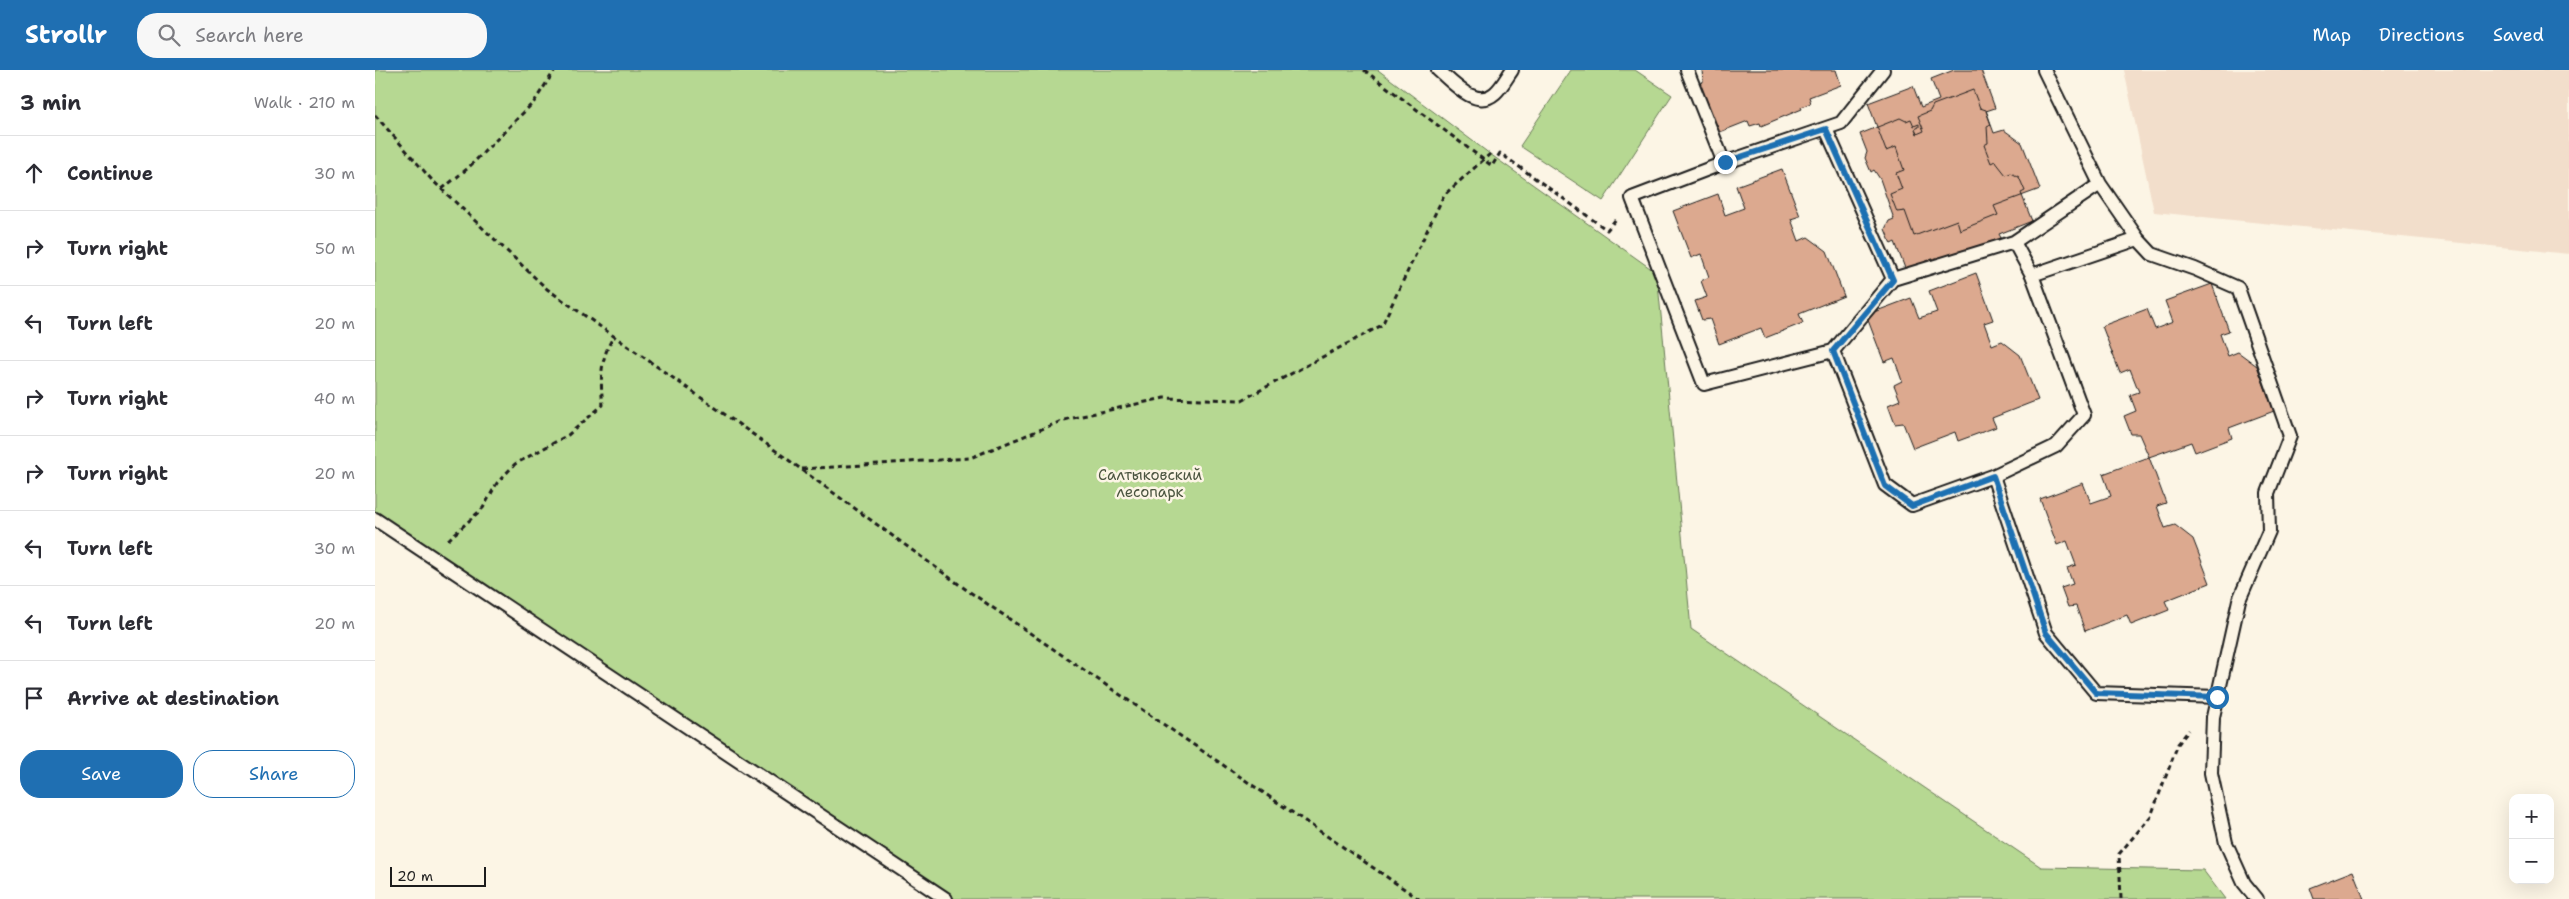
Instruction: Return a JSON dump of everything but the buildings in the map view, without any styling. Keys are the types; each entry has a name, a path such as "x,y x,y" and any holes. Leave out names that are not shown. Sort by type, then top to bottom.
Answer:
{"lane":[{"path":"1438,70 1471,96 1483,99 1495,93 1512,70"},
{"path":"1687,70 1725,162"},
{"path":"1883,70 1841,123 1725,162 1632,198 1704,384 1833,351 1893,280 2014,242 2100,184"},
{"path":"2043,70 2100,184 2138,239 2152,254 2195,269 2238,288 2290,436 2268,493 2269,531 2239,600 2213,718 2211,773 2226,843 2244,883 2257,899"},
{"path":"1826,129 1893,280"},
{"path":"2032,275 2138,239"},
{"path":"1833,351 1885,486 1912,506 1993,476 2056,446 2084,415 2032,275 2014,242"},
{"path":"1993,476 2046,633 2096,693 2217,697"},
{"path":"375,519 946,899"}],"path":[{"path":"442,190 467,169 534,102 555,70"},
{"path":"1364,70 1492,166 1501,153 1607,230 1632,198"},
{"path":"375,115 442,190 547,289 801,469 964,588 1419,899"},
{"path":"801,469 970,458 1064,420 1164,398 1242,400 1382,325 1445,195 1490,154"},
{"path":"433,558 447,540 483,508 497,483 515,464 568,435 603,405 600,380 604,352 614,336"},
{"path":"2121,899 2119,854 2151,816 2178,744 2191,728"}],"shaded area":[{"path":"2124,70 2569,70 2569,254 2154,212"}],"green space":[{"name":"Салтыковский лесопарк","path":"375,70 1378,70 1490,154 1657,273 1691,629 2041,867 2203,870 2225,899 946,899 375,519"},
{"path":"1571,70 1635,70 1672,95 1603,201 1520,146"}],"route":[{"path":"1725,162 1826,129 1893,280 1833,351 1885,486 1912,506 1993,476 2046,633 2096,693 2217,697"}]}
